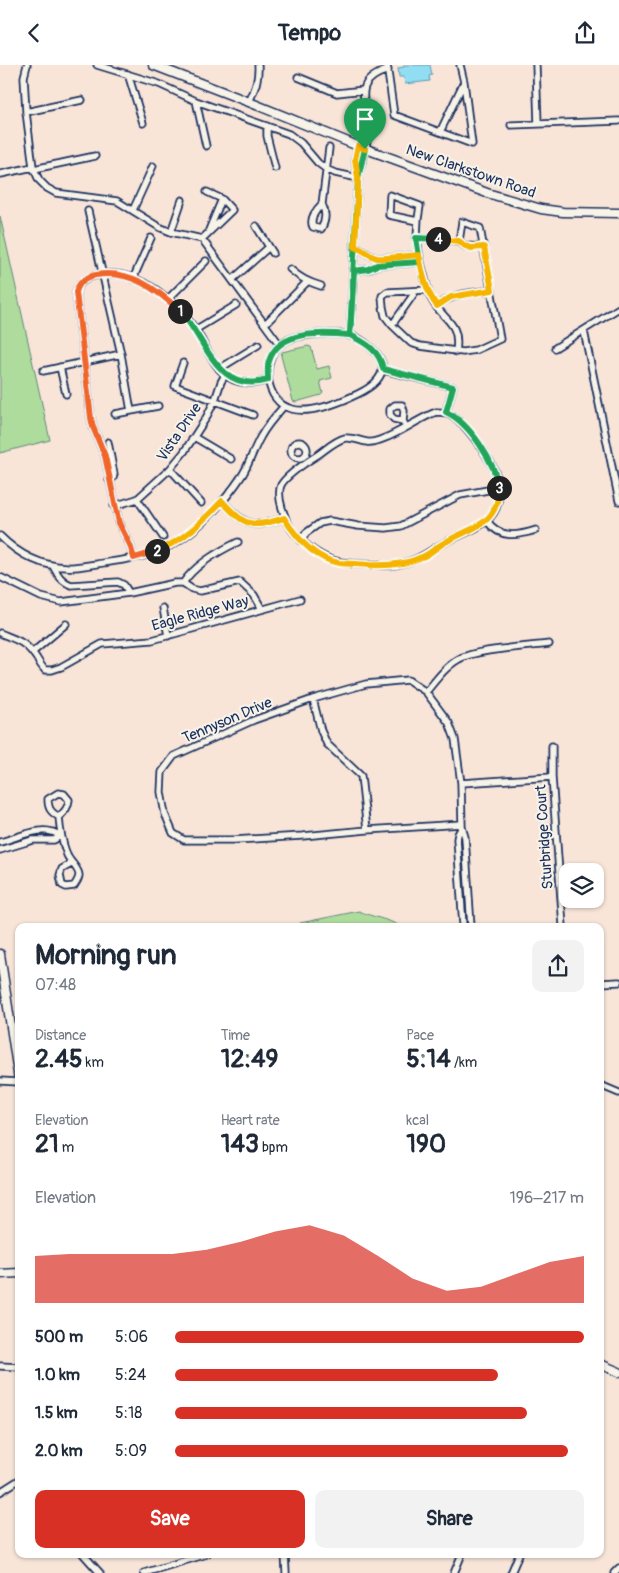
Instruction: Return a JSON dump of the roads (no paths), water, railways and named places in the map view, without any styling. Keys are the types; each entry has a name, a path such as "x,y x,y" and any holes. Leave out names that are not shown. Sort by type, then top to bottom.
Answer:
{"street":[{"path":"27,65 24,77 26,112 34,168 39,179 47,188 56,193 117,201 159,227 171,232 202,239 280,345"},
{"path":"97,65 159,84 196,101 289,134 302,143 318,163 326,169 358,178"},
{"name":"New Clarkstown Road","path":"153,65 362,147 478,190 541,209 563,212 619,213"},
{"path":"249,102 259,75 258,65"},
{"path":"350,335 358,178 362,147 370,123 365,103 364,86 370,78 388,67 394,115 472,144 460,65"},
{"path":"536,65 538,124"},
{"path":"128,74 143,123"},
{"path":"298,77 337,93 364,90"},
{"path":"440,132 464,82"},
{"path":"26,112 82,100"},
{"path":"196,101 206,146"},
{"path":"511,125 619,121"},
{"path":"267,126 267,136 275,168"},
{"path":"322,204 329,148"},
{"path":"1,174 95,156"},
{"path":"133,210 153,166"},
{"path":"202,239 232,210 222,199 206,192"},
{"path":"417,221 389,215 390,195 420,206 416,238 420,258 431,299 455,328 458,339 456,352"},
{"path":"207,234 222,199"},
{"path":"171,232 182,200"},
{"path":"88,211 121,354 131,411"},
{"path":"428,290 387,292 382,296 386,316 392,325 411,343 456,352 476,350 500,339 480,228 462,222 459,241"},
{"path":"256,226 273,253"},
{"path":"133,279 151,238"},
{"path":"416,238 459,241 465,246 484,247"},
{"path":"232,280 268,247"},
{"path":"355,247 377,258 420,258"},
{"path":"354,271 420,258"},
{"path":"168,299 206,261"},
{"path":"290,269 307,282 321,286"},
{"path":"134,558 119,523 105,456 91,418 76,292 78,286 84,279 102,274 113,274 133,279 150,287 168,299 182,313 226,375 236,381 250,383 260,383 268,380"},
{"path":"265,324 307,282"},
{"path":"437,306 451,297 492,290"},
{"path":"392,325 416,291"},
{"path":"195,330 236,305"},
{"path":"555,348 619,308"},
{"path":"584,331 617,479 619,501"},
{"path":"318,334 350,335 374,350 381,359 383,369 379,379 370,387 338,403 300,410 284,406 274,396 268,380 268,363 272,354 280,345 290,339 302,336 318,334"},
{"path":"220,369 258,345"},
{"path":"43,371 121,354"},
{"path":"183,363 175,386 253,415"},
{"path":"60,367 66,394"},
{"path":"383,369 453,387 446,412"},
{"name":"Vista Drive","path":"114,506 137,499 170,469 206,418 226,375"},
{"path":"115,414 158,406"},
{"path":"0,536 8,544 37,561 69,568 134,558 169,547 200,524 222,501 244,472 261,435 284,406"},
{"path":"436,412 446,412 477,440 497,476 499,498 496,509 487,521 443,543 424,557 405,563 387,565 330,561 301,541 293,532 284,518 280,488 307,458 343,439 352,438 368,442 385,438 404,424 436,412"},
{"path":"194,437 230,459"},
{"path":"108,443 114,474 109,480"},
{"path":"170,469 201,503"},
{"path":"301,541 306,533 320,523 330,521 386,528 401,526 460,495 499,488"},
{"path":"137,499 163,537"},
{"path":"222,501 236,516 246,523 258,525 284,518"},
{"path":"487,521 492,528 502,533 514,535 536,530"},
{"path":"183,583 195,569 227,547 238,542"},
{"path":"54,566 64,582 71,585 118,582 124,585 129,593"},
{"name":"Eagle Ridge Way","path":"0,577 41,597 61,602 129,593 175,583 183,583 192,589 200,591 240,582 254,595 262,609 152,640 102,644 52,670 45,670 39,664 33,652 22,643 0,634"},
{"path":"262,609 300,599"},
{"path":"163,608 168,636"},
{"path":"33,652 66,624"},
{"path":"426,692 443,672 460,658 481,653 549,644"},
{"name":"Tennyson Drive","path":"462,826 367,830 254,839 184,840 173,833 165,815 161,792 162,772 174,756 254,720 313,699 366,684 408,680 426,692 449,723 455,739 461,783 462,826 465,837 471,923"},
{"path":"313,699 321,731 327,744 361,776 367,830"},
{"name":"Sturbridge Court","path":"552,745 552,777 563,923"},
{"path":"461,783 552,777"},
{"path":"59,817 60,836 71,864"},
{"name":"Tennyson Drive","path":"462,826 457,839 463,923"},
{"path":"0,842 36,832 54,831 60,836"},
{"path":"0,850 33,840 54,840 60,836"},
{"path":"8,840 9,847"},
{"path":"0,954 15,1033"},
{"path":"604,983 619,982"},
{"path":"0,1081 15,1081"},
{"path":"604,1087 619,1093"},
{"path":"0,1274 15,1273"},
{"path":"0,1366 15,1367"},
{"path":"604,1366 619,1372"},
{"path":"0,1491 15,1482"},
{"path":"87,1558 100,1573"},
{"path":"178,1558 179,1562"},
{"path":"144,1573 193,1558"},
{"path":"285,1558 286,1573"},
{"path":"454,1573 460,1558"},
{"path":"511,1573 517,1558"},
{"path":"614,1573 619,1568"}],"water":[{"path":"404,65 430,65 432,75 429,76 430,81 405,84 404,77 399,77 398,68 404,67"}]}
